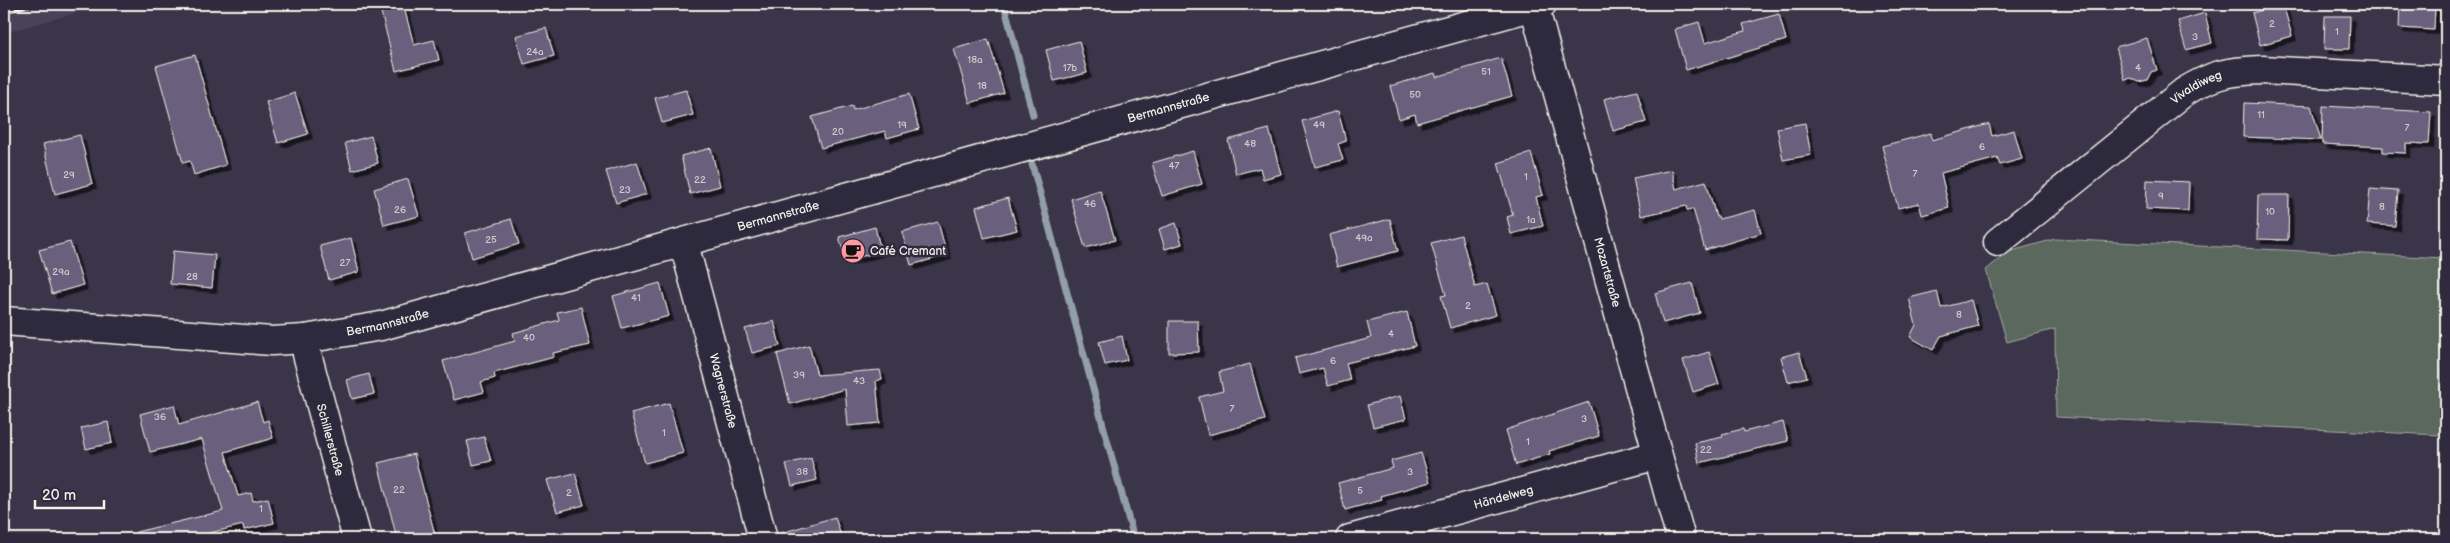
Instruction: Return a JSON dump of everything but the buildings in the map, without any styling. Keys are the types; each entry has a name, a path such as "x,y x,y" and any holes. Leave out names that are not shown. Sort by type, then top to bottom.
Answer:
{"street":[{"name":"Bermannstraße","path":"4,321 243,341 305,339 381,326 684,244 1538,5"},
{"name":"Mozartstraße","path":"1538,5 1681,539"},
{"name":"Vivaldiweg","path":"1998,242 2184,92 2208,78 2235,71 2262,70 2446,80"},
{"name":"Wagnerstraße","path":"684,244 763,539"},
{"name":"Schillerstraße","path":"305,339 308,359 357,539"},
{"name":"Händelweg","path":"1350,539 1657,455"}],"shaded area":[{"path":"4,4 108,4 4,33"}],"green space":[{"path":"2055,239 2446,258 2440,435 2056,417 2055,329 2007,342 1986,270 2008,252"}],"waterway":[{"path":"1004,4 1033,115"},
{"path":"1032,164 1134,539"}],"railway":[{"path":"4,11 31,4"}],"place":[{"name":"Café Cremant","path":"853,251"}]}
